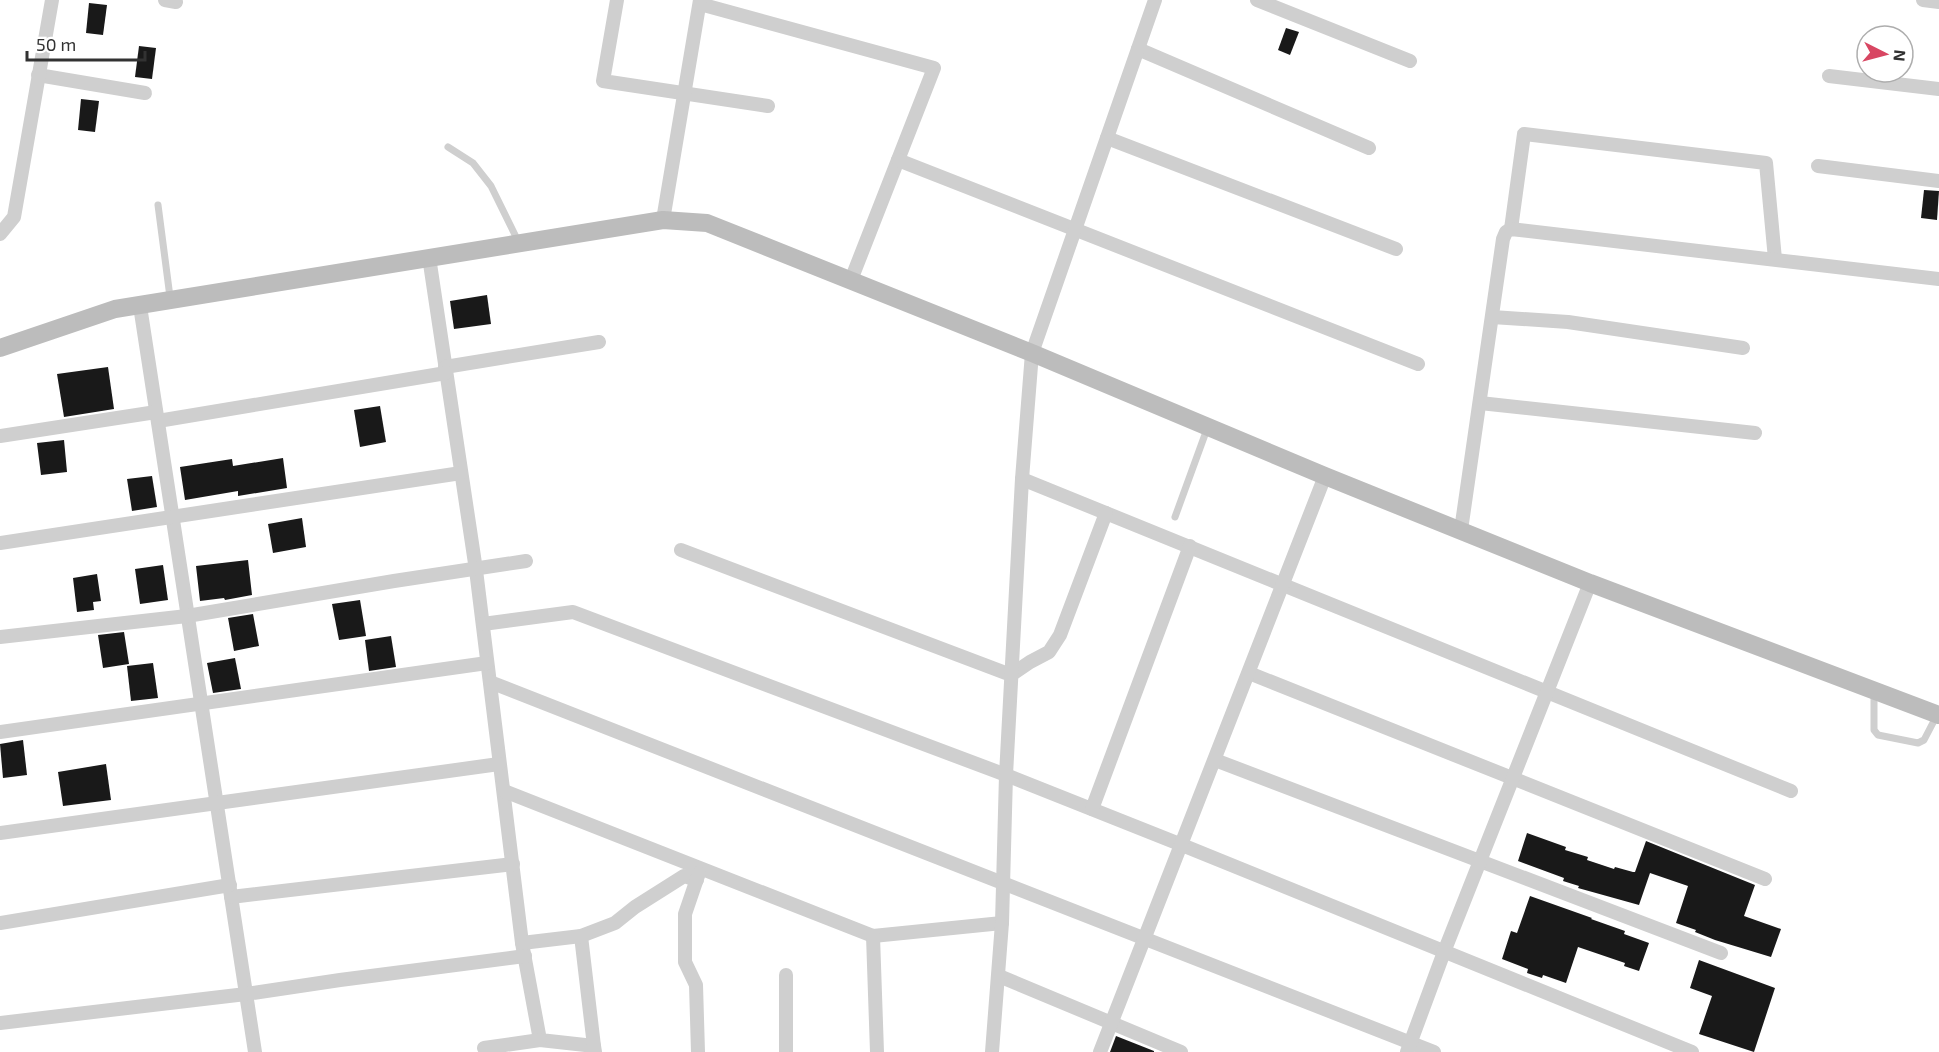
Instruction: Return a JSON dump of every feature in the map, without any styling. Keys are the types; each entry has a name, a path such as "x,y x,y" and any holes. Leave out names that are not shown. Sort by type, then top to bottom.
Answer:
{"main road":[{"path":"0,348 115,309 663,220 707,223 1032,353 1325,476 1590,583 1938,715"}],"street":[{"path":"0,234 14,217 52,0"},
{"path":"616,0 603,81 768,106"},
{"path":"992,1052 1002,923 1006,775 1022,479 1032,353 1155,0"},
{"path":"1257,0 1410,61"},
{"path":"1923,0 1939,2"},
{"path":"663,220 700,2 934,68 851,280"},
{"path":"1138,49 1369,148"},
{"path":"38,75 145,93"},
{"path":"1829,76 1939,89"},
{"path":"1461,530 1503,239 1511,229 1524,134 1766,163 1775,259"},
{"path":"1107,138 1396,249"},
{"path":"898,159 1418,364"},
{"path":"1818,166 1939,181"},
{"path":"1511,229 1939,279"},
{"path":"429,257 476,570 524,949 540,1040"},
{"path":"140,306 255,1052"},
{"path":"1492,317 1568,322 1743,348"},
{"path":"0,436 157,417 446,370 598,342"},
{"path":"1480,403 1755,433"},
{"path":"0,543 461,473"},
{"path":"1100,1052 1325,476"},
{"path":"1022,479 1791,790"},
{"path":"1011,675 1048,652 1060,635 1106,513"},
{"path":"1092,809 1190,546"},
{"path":"681,550 1011,675"},
{"path":"0,637 187,616 526,561"},
{"path":"1409,1047 1444,952 1590,583"},
{"path":"483,624 573,612 1006,775 1692,1052"},
{"path":"0,732 488,663"},
{"path":"1249,673 1765,879"},
{"path":"490,682 1146,938 1409,1047 1434,1052"},
{"path":"1215,760 1721,953"},
{"path":"0,833 499,764"},
{"path":"504,791 699,874 873,936 1002,923"},
{"path":"0,923 230,891 513,864"},
{"path":"0,1023 246,994 524,949 581,936 615,923 684,876 699,874"},
{"path":"698,1052 696,984 685,962 685,914 699,874"},
{"path":"484,1048 540,1040 595,1049 581,936"},
{"path":"873,936 877,1052"},
{"path":"786,975 786,1052"},
{"path":"999,976 1181,1052"}],"lane":[{"path":"448,147 473,164 491,186 519,243"},
{"path":"158,205 171,301"},
{"path":"1175,517 1208,427"},
{"path":"1874,691 1874,730 1878,735 1918,743 1924,740 1938,715"}],"building":[{"path":"89,3 107,5 103,35 86,33"},
{"path":"1286,28 1299,32 1290,55 1278,50"},
{"path":"139,46 156,48 152,79 135,77"},
{"path":"81,99 99,101 95,132 78,130"},
{"path":"1924,190 1939,191 1937,220 1921,218"},
{"path":"487,295 491,324 454,329 450,301"},
{"path":"108,367 114,409 64,417 57,374"},
{"path":"380,406 386,442 360,447 354,410"},
{"path":"64,440 67,472 41,475 37,443"},
{"path":"283,458 287,488 238,496 238,491 185,500 180,467 232,459 233,466"},
{"path":"152,476 157,507 132,511 127,479"},
{"path":"302,518 306,547 273,553 268,524"},
{"path":"248,560 252,595 225,600 224,598 200,601 196,566"},
{"path":"163,565 168,600 140,604 135,569"},
{"path":"97,574 101,601 93,602 94,610 77,612 73,578"},
{"path":"360,600 366,636 339,640 332,604"},
{"path":"253,614 259,646 234,651 228,618"},
{"path":"124,632 129,664 103,668 98,635"},
{"path":"391,636 396,667 369,671 365,640"},
{"path":"235,658 241,689 213,693 207,663"},
{"path":"153,663 158,698 131,701 127,666"},
{"path":"23,740 27,775 3,778 0,744"},
{"path":"106,764 111,800 63,806 58,772"},
{"path":"1527,833 1566,847 1565,850 1588,857 1587,860 1614,869 1615,867 1633,872 1635,872 1646,841 1755,885 1744,916 1781,929 1771,957 1715,940 1676,923 1688,886 1650,873 1639,905 1578,888 1579,886 1563,881 1564,878 1518,861"},
{"path":"1530,896 1625,931 1624,934 1649,943 1639,971 1624,966 1625,963 1578,947 1566,983 1543,975 1542,978 1527,973 1528,969 1502,959 1511,931 1517,933"},
{"path":"1699,960 1775,988 1754,1052 1699,1034 1712,996 1690,988"},
{"path":"1116,1036 1154,1051 1154,1052 1110,1052"}]}
